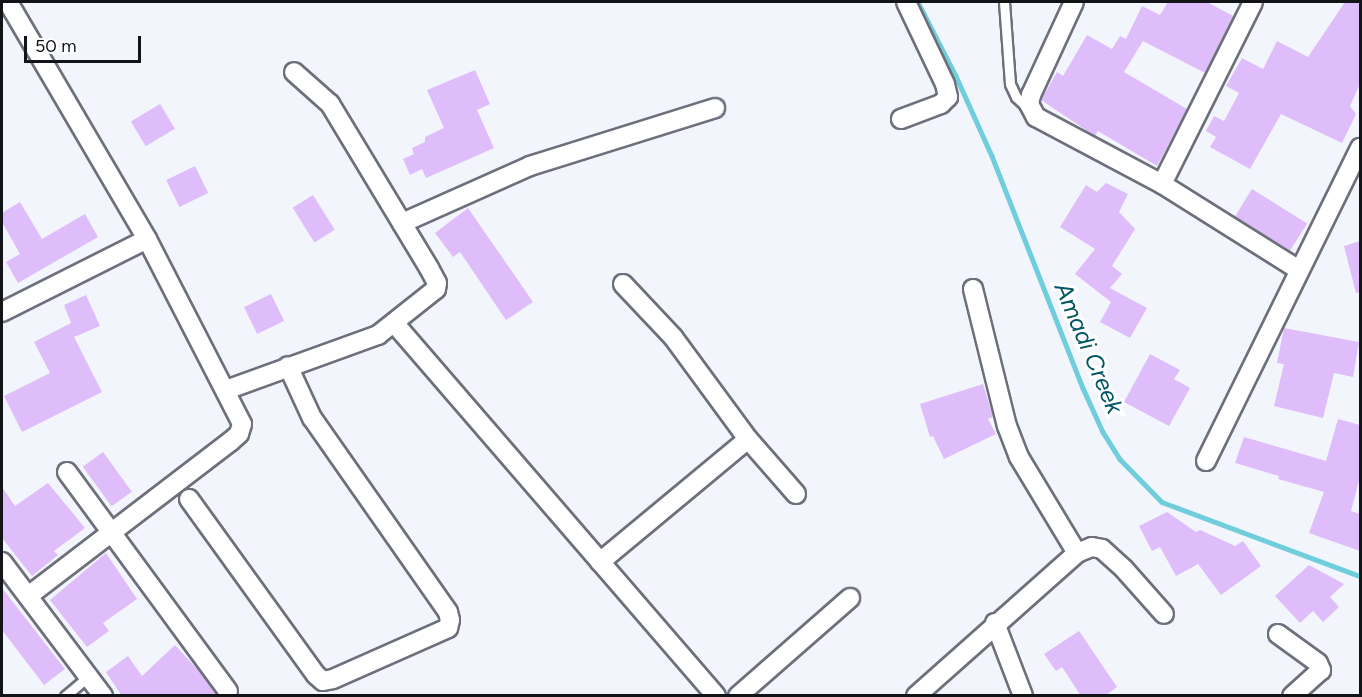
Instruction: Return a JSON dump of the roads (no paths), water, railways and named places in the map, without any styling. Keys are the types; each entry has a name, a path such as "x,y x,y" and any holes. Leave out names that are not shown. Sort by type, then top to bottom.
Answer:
{"street":[{"path":"8,2 147,239 241,419 238,434 28,597"},
{"path":"901,119 941,104 948,97 945,84 906,2"},
{"path":"1074,2 1031,95 1032,111 1036,117 1162,184 1299,270"},
{"path":"1162,184 1253,2"},
{"path":"226,390 378,335 429,297 436,289 437,283 330,104 294,72"},
{"path":"402,223 539,163 715,108"},
{"path":"1206,460 1360,148"},
{"path":"2,312 147,239"},
{"path":"623,284 673,337 748,439 796,494"},
{"path":"973,289 1011,437 1019,457 1077,553"},
{"path":"394,324 716,696"},
{"path":"189,499 316,675 323,681 333,679 448,628 450,620 448,612 312,418 288,366"},
{"path":"600,562 748,439"},
{"path":"67,472 228,691"},
{"path":"916,696 995,623 1077,553 1092,547 1102,549 1124,569 1164,614"},
{"path":"2,562 103,696"},
{"path":"738,696 850,598"},
{"path":"995,623 1023,696"},
{"path":"1278,634 1318,663 1321,670 1292,696"}],"lane":[{"path":"1004,2 1010,84 1016,97 1032,111"},
{"path":"65,696 88,677"}],"waterway":[{"name":"Amadi Creek","path":"918,2 956,76 992,156 1083,388 1103,432 1120,459 1162,502 1360,576"}]}
